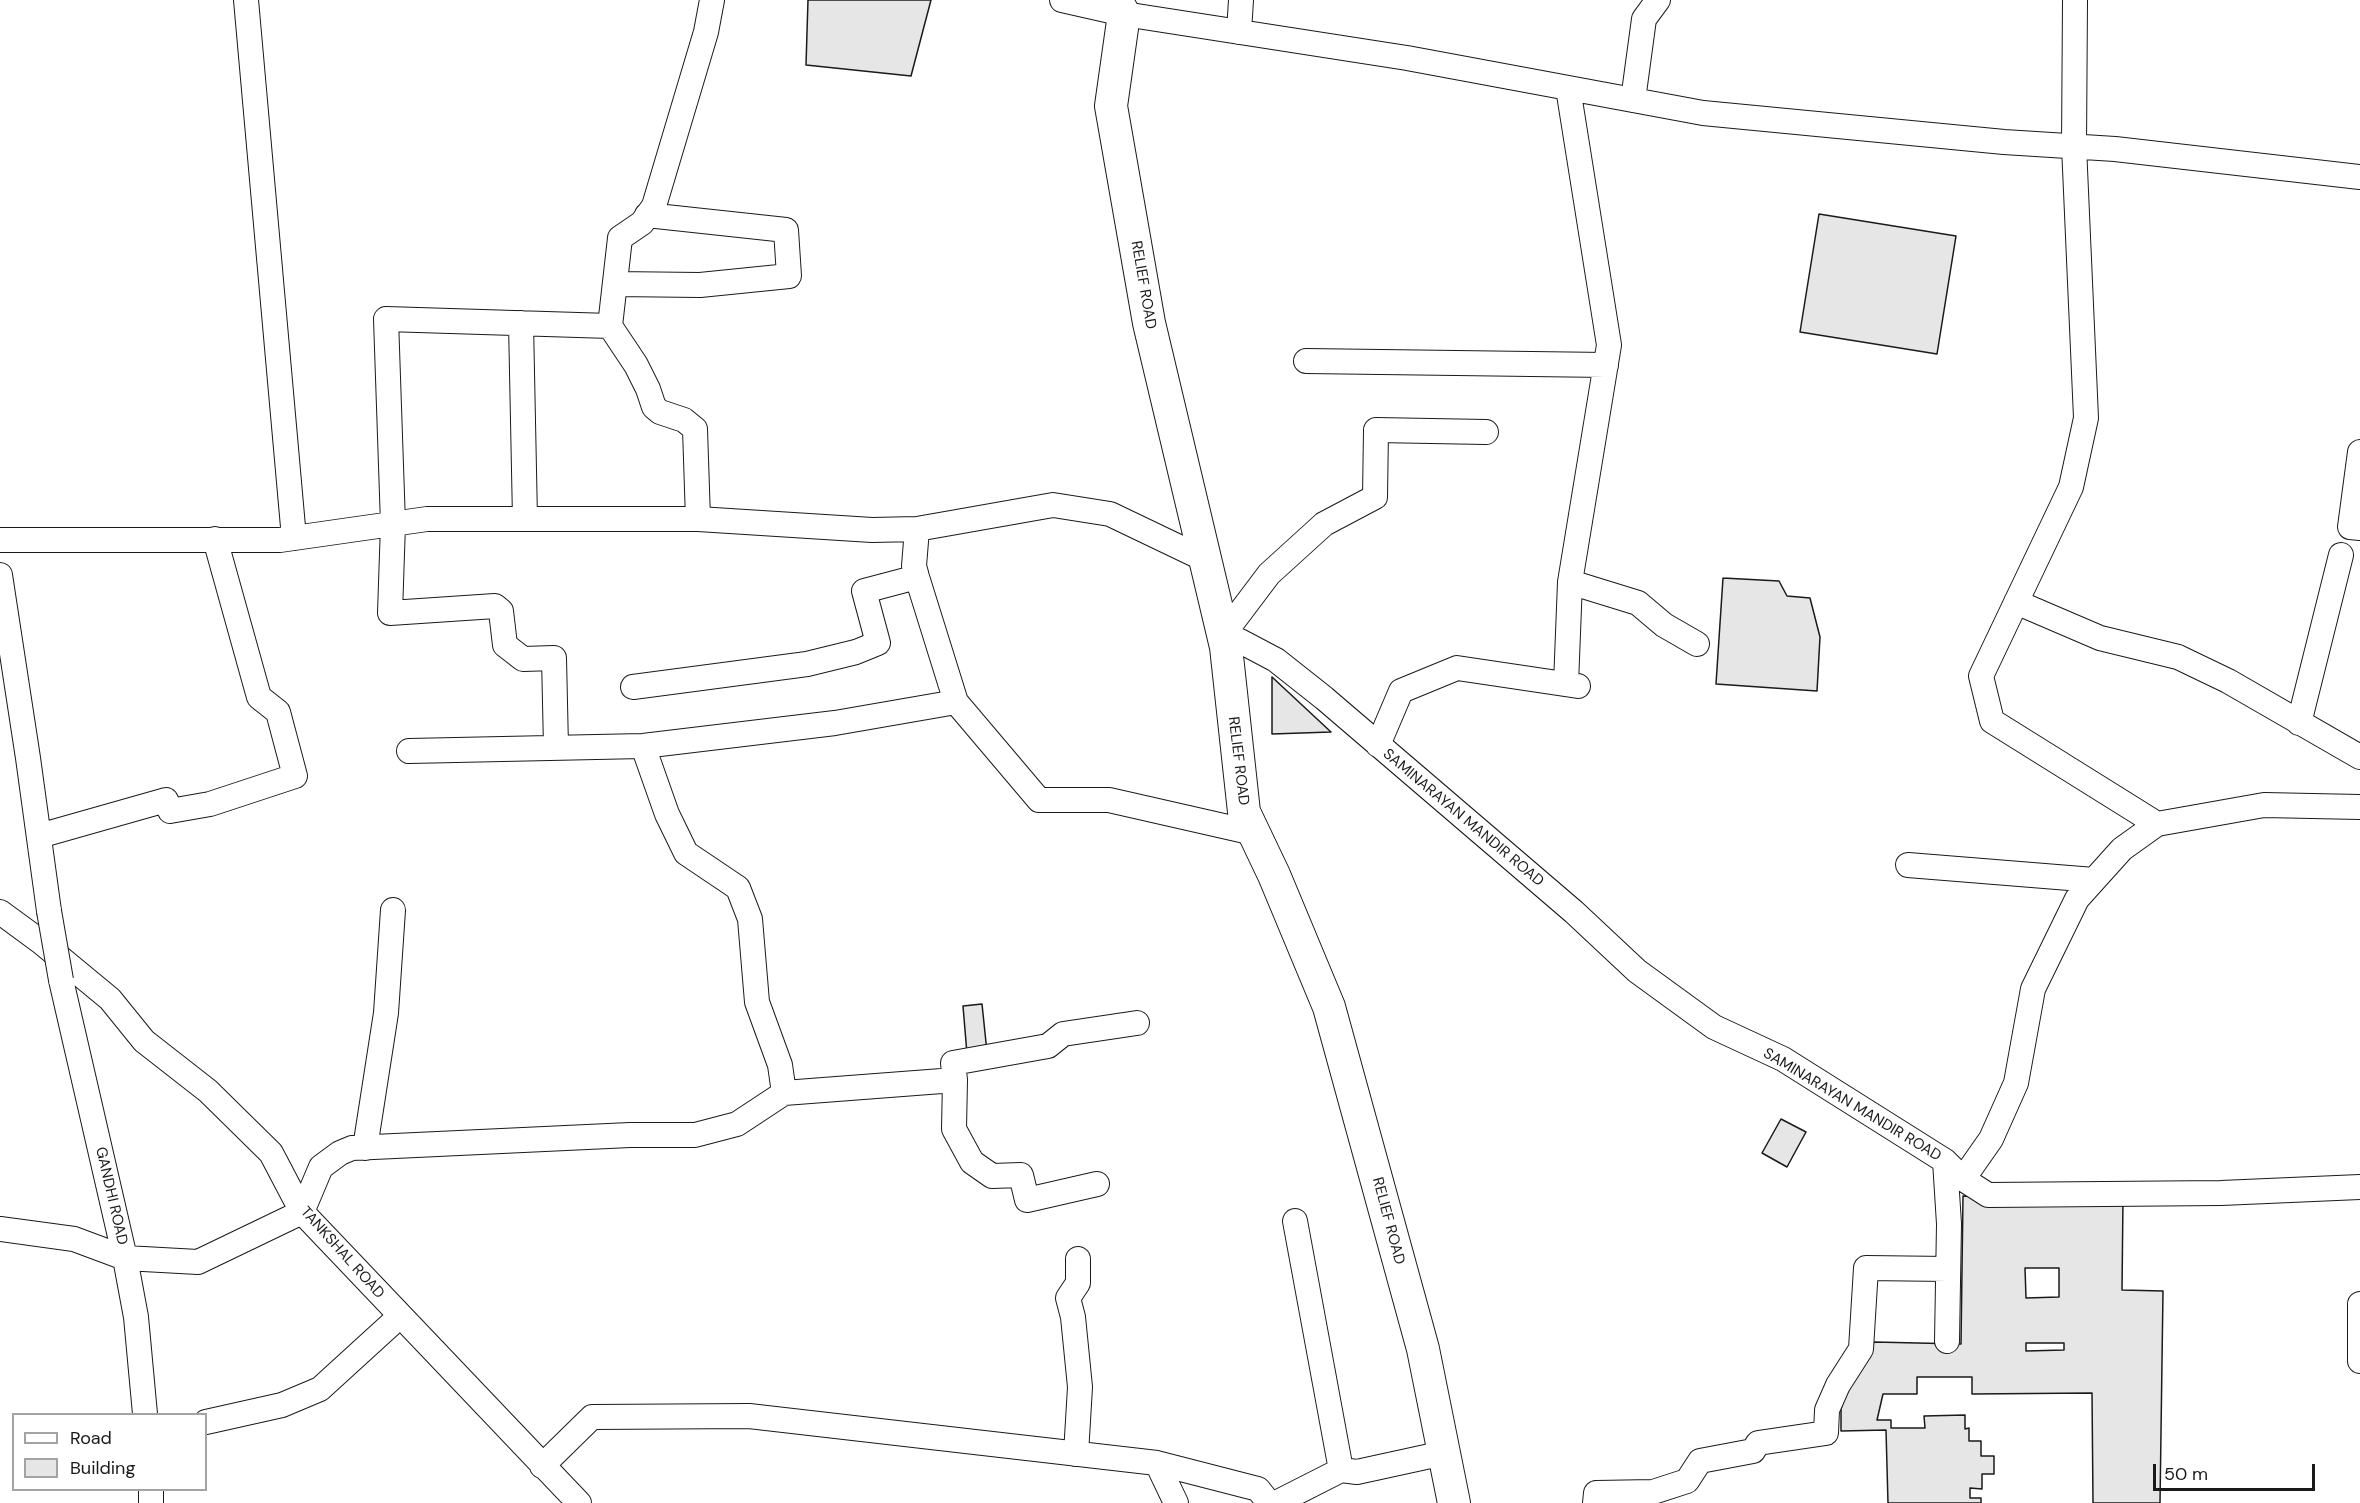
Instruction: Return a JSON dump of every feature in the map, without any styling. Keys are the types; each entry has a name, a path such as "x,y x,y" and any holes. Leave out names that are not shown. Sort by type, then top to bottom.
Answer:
{"main road":[{"name":"RELIEF ROAD","path":"1120,7 1111,106 1149,323 1224,641 1244,812 1274,875 1329,1007 1423,1349 1454,1503"}],"street":[{"path":"246,0 285,463 294,538"},
{"path":"698,519 695,429 684,420 654,408 648,389 636,365 610,326 620,238 642,223 654,206 706,32 712,0"},
{"path":"1062,0 1120,7 1239,32 1407,58 1703,113 2004,142 2074,146 2360,177"},
{"path":"1239,32 1241,0"},
{"path":"1633,100 1644,19 1658,0"},
{"path":"2075,0 2074,146 2086,418 2071,487 1981,676 1992,721 2157,824"},
{"path":"1378,745 1401,691 1457,668 1572,685 1570,582 1609,345 1568,88"},
{"path":"615,284 700,285 789,276 786,230 647,215"},
{"path":"556,747 554,658 524,659 505,645 501,611 495,606 390,613 393,524 386,320 610,326"},
{"path":"521,323 525,519"},
{"path":"1306,361 1606,364"},
{"path":"1224,641 1269,573 1324,524 1375,497 1376,430 1486,432"},
{"path":"2360,452 2350,527 2360,528"},
{"path":"0,540 294,538 427,519 698,519 872,530 917,529 1053,505 1110,514 1206,560"},
{"path":"917,529 914,566 956,702 1040,800 1109,800 1254,833"},
{"path":"0,575 39,836 166,800 170,811 210,804 295,776 278,712 259,697 215,539"},
{"path":"2299,723 2341,555"},
{"path":"633,687 807,664 856,652 878,643 864,591 917,577"},
{"path":"1570,582 1638,603 1664,625 1696,644"},
{"path":"2016,602 2100,638 2178,657 2228,681 2360,757"},
{"name":"SAMINARAYAN MANDIR ROAD","path":"1224,641 1240,641 1276,660 1574,912 1637,971 1714,1027 1783,1059 1945,1161 1963,1179 1988,1195 2221,1193 2360,1187"},
{"path":"410,751 643,746 835,723 956,702"},
{"path":"643,746 668,814 686,853 738,888 750,919 757,1002 780,1065 784,1093"},
{"path":"1963,1179 1991,1139 2016,1083 2033,989 2077,899 2122,849 2157,824 2264,805 2359,812"},
{"name":"GANDHI ROAD","path":"39,836 61,981 125,1258 136,1317 145,1413"},
{"path":"1908,865 2094,880"},
{"path":"365,1148 386,1012 393,910"},
{"name":"TANKSHAL ROAD","path":"0,912 41,942 110,999 144,1041 208,1091 270,1153 302,1212 579,1503"},
{"path":"1097,1184 1027,1200 1021,1175 992,1176 972,1162 954,1129 955,1080 952,1063 1048,1046 1063,1034 1137,1023"},
{"path":"0,1229 74,1239 125,1258 198,1262 302,1212 321,1167 340,1153 352,1149 630,1135 695,1135 737,1124 784,1093 955,1080"},
{"path":"1945,1161 1949,1224 1947,1341"},
{"path":"1295,1221 1341,1470"},
{"path":"1076,1454 1080,1387 1073,1317 1068,1298 1078,1283 1078,1259"},
{"path":"1595,1503 1596,1493 1653,1492 1687,1481 1700,1461 1753,1451 1758,1443 1826,1433 1827,1410 1838,1385 1860,1349 1866,1268 1948,1269"},
{"path":"2360,1304 2360,1361"},
{"path":"207,1422 282,1405 320,1389 400,1316"},
{"path":"542,1466 591,1417 749,1416 1157,1463 1258,1489 1269,1503"},
{"path":"1276,1503 1341,1470 1357,1472 1444,1453"},
{"path":"1157,1463 1176,1503"}],"building":[{"path":"808,0 931,0 911,76 806,65"},
{"path":"1819,214 1956,236 1937,354 1800,332"},
{"path":"1723,578 1779,581 1787,596 1810,598 1820,637 1817,691 1716,684"},
{"path":"1272,677 1331,732 1272,734"},
{"path":"982,1004 987,1052 967,1054 963,1006"},
{"path":"1781,1119 1806,1132 1787,1167 1762,1153"},
{"path":"1963,1196 2123,1198 2122,1290 2163,1291 2160,1503 2093,1503 2092,1393 1972,1394 1972,1377 1917,1377 1917,1394 1883,1394 1877,1420 1891,1420 1891,1428 1925,1428 1924,1416 1965,1415 1965,1429 1969,1428 1969,1441 1981,1441 1981,1456 1994,1456 1994,1474 1982,1474 1982,1489 1970,1488 1970,1498 1981,1498 1981,1503 1888,1503 1886,1430 1841,1431 1841,1409 1848,1385 1874,1342 1961,1344","holes":["2025,1268 2059,1268 2059,1297 2026,1298","2026,1343 2064,1343 2064,1350 2026,1351"]}]}
